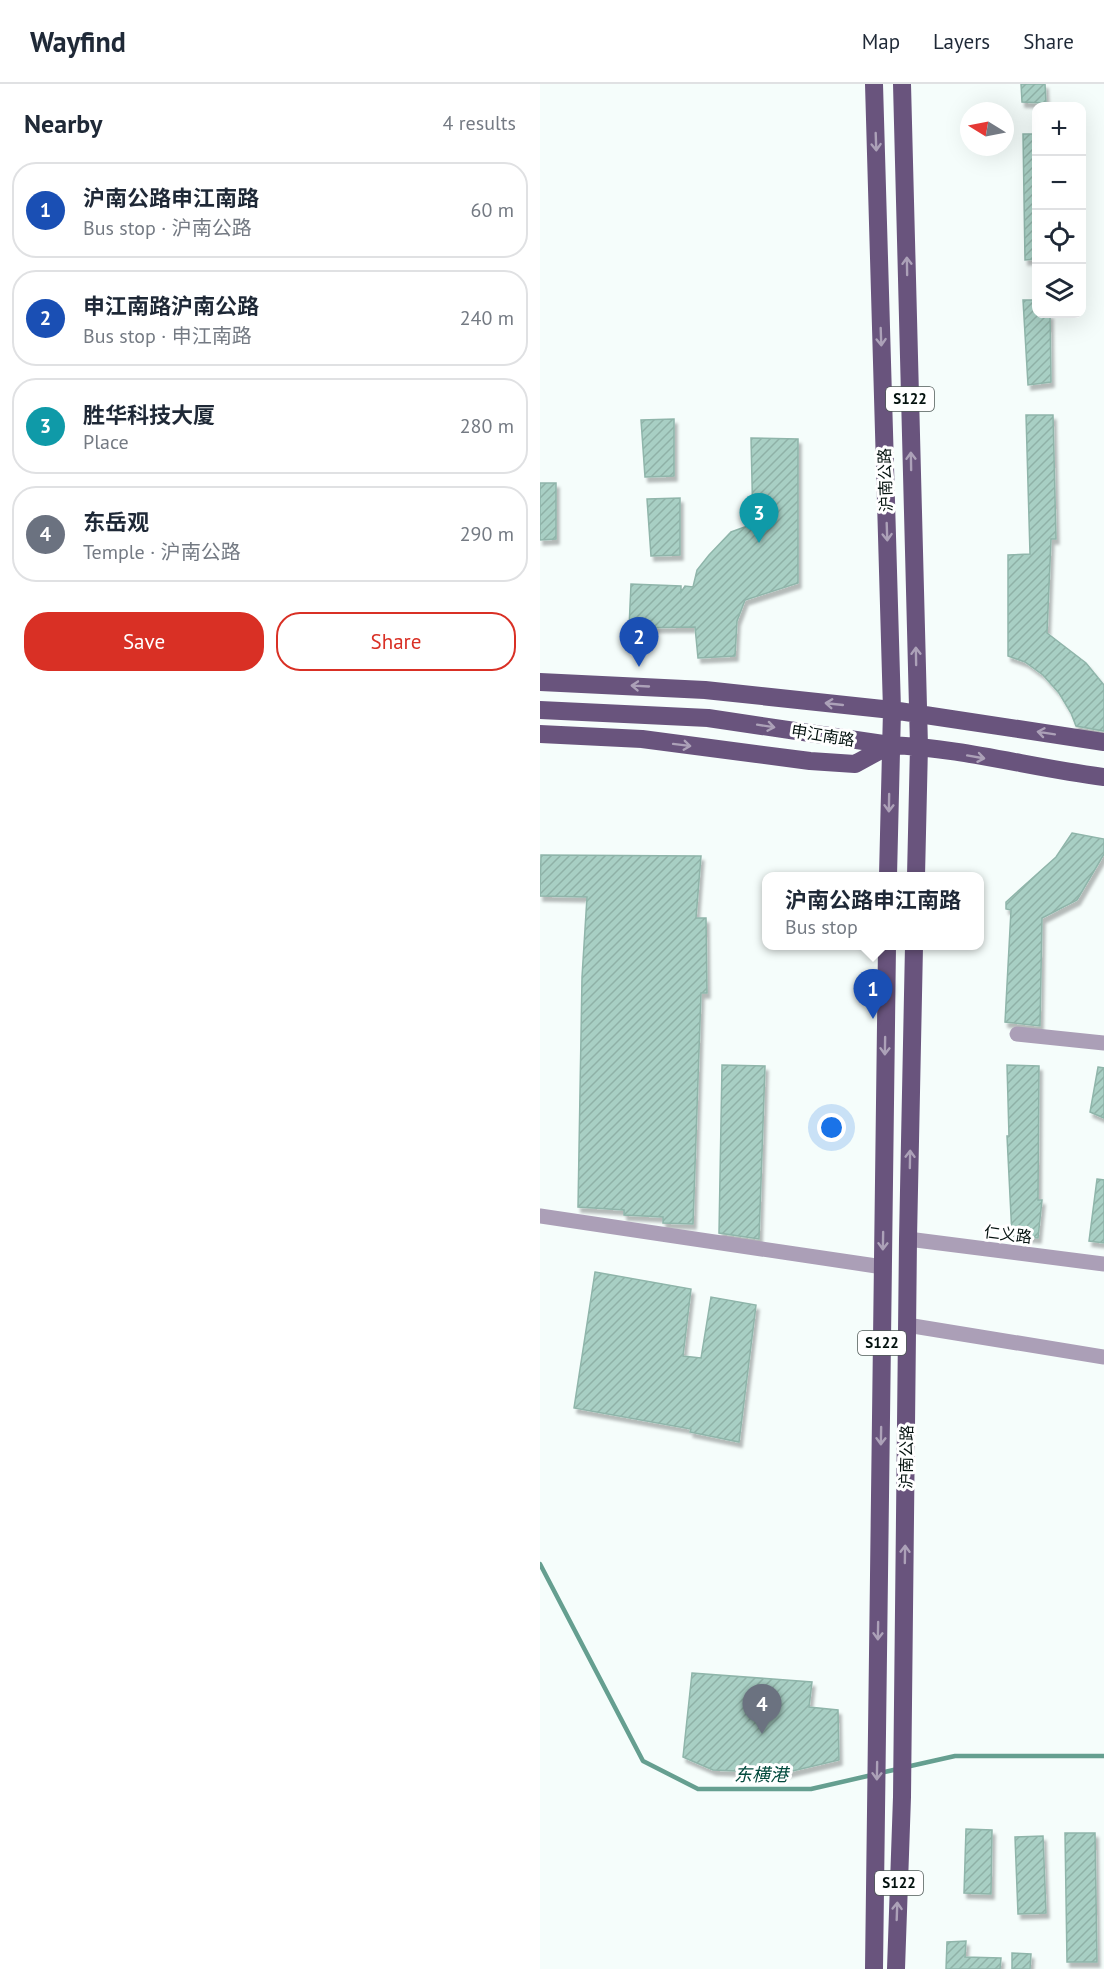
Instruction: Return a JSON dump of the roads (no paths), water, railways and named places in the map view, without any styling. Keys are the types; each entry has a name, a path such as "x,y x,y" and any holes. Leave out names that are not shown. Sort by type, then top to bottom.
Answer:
{"main road":[{"name":"沪南公路","path":"874,84 892,710 888,872"},
{"name":"沪南公路","path":"902,84 919,746 916,872"},
{"name":"申江南路","path":"540,682 705,690 892,710 1104,742"},
{"name":"申江南路","path":"540,710 708,717 890,745 919,746 1104,777"},
{"path":"540,715 569,725 642,740"},
{"path":"540,734 642,740 855,765 890,745"},
{"name":"沪南公路","path":"874,1969 887,950"},
{"name":"沪南公路","path":"896,1969 902,1797 908,1239 914,950"}],"street":[{"path":"1017,1034 1104,1043"},
{"path":"540,1216 883,1267"},
{"name":"仁义路","path":"908,1239 1104,1264"},
{"path":"907,1325 1104,1357"}],"waterway":[{"name":"东横港","path":"540,1564 643,1761 698,1789 811,1789 872,1775"},
{"name":"东横港","path":"906,1767 955,1756 1104,1756"},
{"name":"东横港","path":"880,1773 898,1769"}],"place":[{"name":"胜华科技大厦","path":"759,543"},
{"name":"申江南路沪南公路","path":"639,667"},
{"name":"沪南公路申江南路","path":"873,1019"},
{"name":"东岳观","path":"762,1734"}]}
